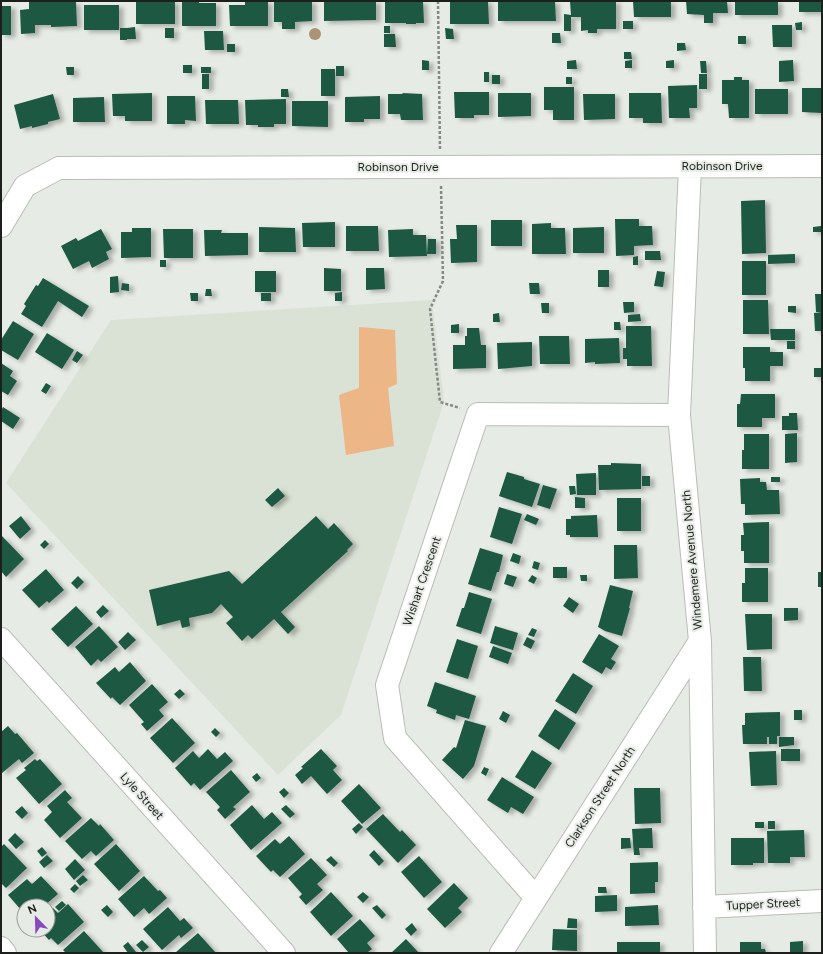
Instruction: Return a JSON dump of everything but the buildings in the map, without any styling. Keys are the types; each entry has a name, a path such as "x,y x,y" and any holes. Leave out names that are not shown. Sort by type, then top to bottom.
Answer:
{"street":[{"name":"Robinson Drive","path":"1,226 25,186 59,168 822,166"},
{"name":"Windemere Avenue North","path":"690,167 679,415 700,641 705,953"},
{"path":"478,414 679,415"},
{"name":"Wishart Crescent","path":"478,414 387,685 395,738 536,898"},
{"name":"Lyle Street","path":"1,639 284,953"},
{"name":"Clarkson Street North","path":"501,953 700,641"},
{"name":"Tupper Street","path":"704,907 822,901"},
{"path":"1,948 5,953"}],"path":[{"path":"438,1 443,281 430,309 440,402 478,414"}],"shaded area":[{"path":"432,300 444,402 341,715 278,775 6,483 111,320"},
{"path":"359,327 395,330 397,384 388,388 394,446 346,455 339,395 359,388"}]}
